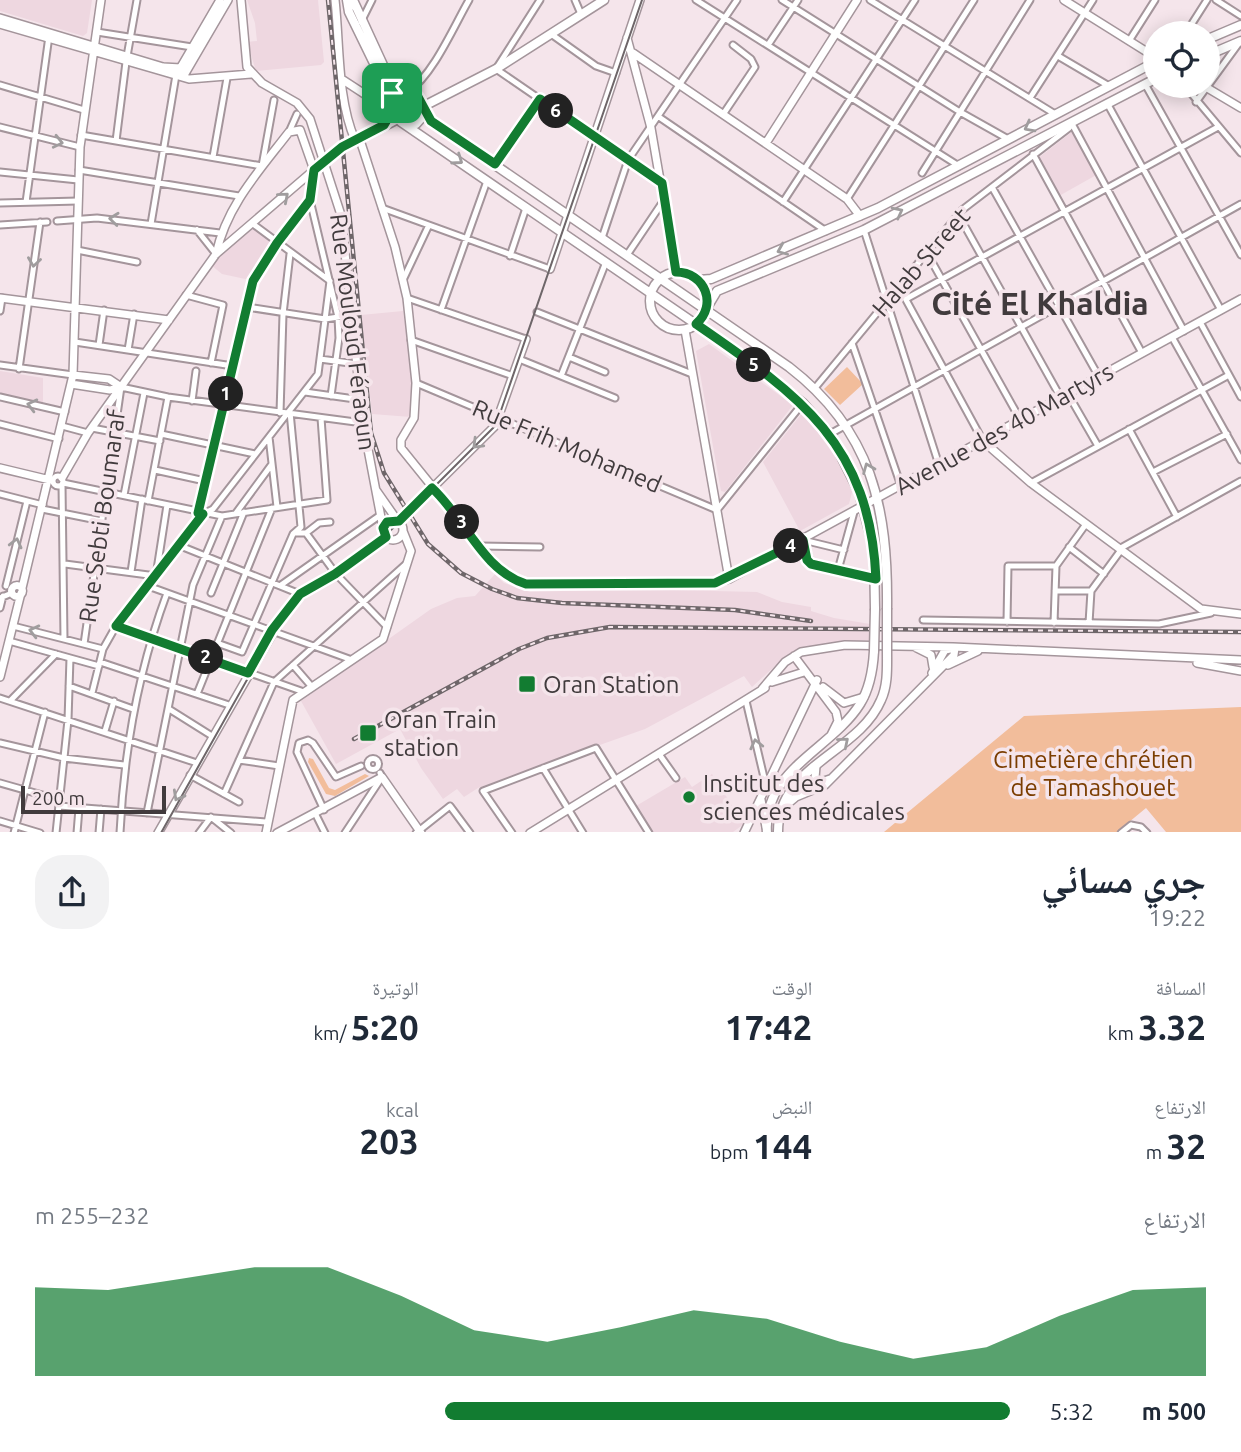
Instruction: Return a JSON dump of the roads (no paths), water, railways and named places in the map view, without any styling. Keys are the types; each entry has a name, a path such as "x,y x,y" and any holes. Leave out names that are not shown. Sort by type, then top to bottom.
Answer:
{"main road":[{"path":"58,481 53,465 73,375 81,135 102,0"},
{"path":"180,74 192,47 220,0"},
{"path":"180,74 228,0"},
{"path":"0,24 180,74 227,78 251,74 245,58 241,0"},
{"path":"335,0 349,126 357,138 382,208 407,298 416,383 413,423 400,444 432,488 502,573 526,584 715,583 729,579 685,330"},
{"path":"395,116 416,124 423,119 425,109 496,69 604,0"},
{"path":"550,269 640,0"},
{"path":"766,143 857,0"},
{"path":"1064,0 1143,50"},
{"path":"351,1 395,116"},
{"path":"0,18 50,36"},
{"path":"358,23 391,81 418,97 431,121 707,308 814,388 847,425 879,498 887,561 886,682 875,711 859,729 789,790 780,813 778,832"},
{"path":"1220,33 1241,25"},
{"path":"627,38 651,128 676,272"},
{"path":"1220,50 1241,41"},
{"path":"633,53 847,200 860,216"},
{"path":"699,280 711,279 860,216 959,166 1143,66"},
{"name":"Rue Mouloud Féraoun","path":"251,74 297,103 310,119 341,215 363,423 383,528"},
{"path":"343,80 696,324 803,403 830,434 843,456 864,506 874,550 874,651 864,697 856,710 778,787 768,810 767,831"},
{"path":"707,308 706,292 699,280 688,274 676,272 661,279 651,293 652,310 659,322 671,329 685,330 696,324 707,308 717,291 864,230 1143,85"},
{"path":"376,104 396,91 407,91"},
{"path":"1220,95 1241,108"},
{"path":"0,677 47,490 58,481 90,430 216,254 332,154 395,116"},
{"path":"216,254 220,233 239,196 289,132 303,132 314,170"},
{"path":"1,298 76,305 169,320"},
{"name":"Avenue des 40 Martyrs","path":"729,579 1241,299"},
{"path":"409,545 389,538 383,528 388,520 398,521 495,425 526,339"},
{"path":"73,375 109,379 121,387"},
{"path":"71,384 110,390 121,387"},
{"path":"983,441 1031,483 1201,610 1241,614"},
{"path":"0,468 58,481"},
{"name":"Rue Mouloud Féraoun","path":"375,489 398,521"},
{"path":"266,832 293,700 383,639 407,563 409,545 398,521"},
{"path":"158,832 272,630 300,594 389,538 399,538 403,531"},
{"path":"8,588 18,596 22,591"},
{"path":"909,645 931,655 932,673"},
{"path":"762,689 795,658 817,648 909,645 1241,660"},
{"path":"928,681 943,653 953,647"},
{"path":"780,813 792,799 821,788 831,779 954,655 953,647"},
{"path":"928,681 960,658 986,649"},
{"path":"795,658 804,672 834,698 844,703 864,697"},
{"path":"795,658 838,717 830,736"},
{"path":"530,832 746,701 772,682 795,658"},
{"path":"1173,659 1241,671"},
{"path":"772,682 804,672"},
{"path":"744,832 814,681"},
{"path":"817,764 813,772 816,778 821,782 831,779"},
{"path":"277,832 316,815 377,771 419,832"},
{"path":"761,796 767,831"},
{"path":"749,823 759,821 767,831"}],"street":[{"path":"116,141 126,59 138,0"},
{"path":"407,91 416,86 436,57 469,0"},
{"path":"540,0 496,69 662,183"},
{"path":"575,0 581,14"},
{"path":"696,0 959,166"},
{"path":"602,238 628,160 737,0"},
{"path":"782,0 960,112 1008,139"},
{"path":"768,45 797,0"},
{"path":"870,0 1055,114"},
{"path":"783,202 915,0"},
{"path":"847,200 974,0"},
{"path":"922,173 1028,2 1020,0"},
{"path":"1030,98 1093,0"},
{"path":"1129,40 1155,0"},
{"path":"1194,21 1207,0"},
{"path":"1216,0 1241,16"},
{"path":"351,1 362,9 370,3"},
{"path":"358,23 370,3"},
{"path":"97,32 192,47"},
{"path":"551,34 596,65 616,73"},
{"path":"26,202 50,36"},
{"path":"1220,69 1241,41"},
{"path":"724,113 755,67 751,60 733,46"},
{"path":"1058,55 1109,86"},
{"path":"151,223 163,150 180,74"},
{"path":"213,157 227,78"},
{"path":"0,85 84,110"},
{"path":"1153,98 1241,255"},
{"path":"1193,98 1241,153"},
{"path":"1196,103 1199,98"},
{"path":"495,164 540,99"},
{"path":"81,135 262,166 274,100"},
{"path":"1107,103 1221,310"},
{"path":"289,132 297,114"},
{"path":"659,117 826,232"},
{"path":"1071,122 1184,331"},
{"name":"Halab Street","path":"814,388 958,214 1069,128 1071,122"},
{"path":"0,127 80,147"},
{"path":"906,299 1218,127"},
{"path":"1033,154 1142,354"},
{"path":"79,170 239,196"},
{"path":"314,170 310,200 338,317 337,362 331,396"},
{"path":"0,172 78,180"},
{"path":"442,310 487,181"},
{"path":"992,187 1099,377"},
{"path":"92,693 103,649 116,626 149,586 201,513 205,481 253,281 277,243 310,200"},
{"path":"627,255 664,200"},
{"path":"0,203 78,201"},
{"path":"830,434 1241,204"},
{"path":"382,208 428,227 550,269"},
{"path":"510,256 526,208"},
{"path":"958,214 1021,326 1098,446"},
{"path":"57,221 97,218 220,233"},
{"path":"0,225 43,222 19,369"},
{"path":"253,224 330,281"},
{"path":"403,280 428,227"},
{"path":"197,230 216,254"},
{"path":"864,230 939,465"},
{"path":"77,250 137,261"},
{"path":"927,253 1020,421"},
{"path":"280,412 283,314 290,254"},
{"path":"561,376 606,262"},
{"path":"201,513 214,509 318,374 330,281"},
{"path":"899,287 983,441"},
{"path":"187,295 223,305 211,363"},
{"path":"0,311 1,298"},
{"path":"407,298 526,339"},
{"path":"247,307 325,319 352,315"},
{"path":"99,345 104,310"},
{"path":"537,312 692,374"},
{"path":"128,351 134,314"},
{"path":"1200,322 1241,397"},
{"path":"1172,337 1241,460"},
{"path":"411,340 513,376"},
{"path":"75,342 233,366"},
{"path":"852,343 901,486"},
{"path":"569,357 605,372"},
{"path":"320,359 357,364"},
{"path":"519,359 615,398"},
{"path":"0,365 73,375"},
{"path":"192,401 196,371"},
{"path":"1031,483 1229,375"},
{"name":"Rue Frih Mohamed","path":"416,383 717,510"},
{"path":"121,387 192,401 363,423"},
{"name":"Rue Sebti Boumaraf","path":"84,644 121,387"},
{"path":"305,392 362,400"},
{"path":"124,495 144,393"},
{"path":"0,397 65,412"},
{"path":"131,572 145,500 155,470 168,397"},
{"path":"717,510 803,403"},
{"path":"217,643 242,653 294,533 301,527 301,502 290,412"},
{"path":"64,639 65,564 58,481 222,516 327,500 321,418"},
{"path":"0,424 59,439"},
{"path":"62,426 114,432 160,442"},
{"path":"1129,429 1177,517"},
{"path":"161,434 255,454"},
{"path":"1153,472 1227,434"},
{"path":"197,694 275,507 269,436"},
{"path":"236,513 272,464"},
{"path":"155,470 205,481"},
{"path":"1088,623 1090,591 1120,550 1241,481"},
{"path":"0,494 61,514 102,521"},
{"path":"0,608 1,597 8,588 27,501"},
{"path":"156,576 167,505"},
{"path":"211,593 244,512"},
{"path":"838,570 854,512"},
{"path":"147,813 190,601 222,516"},
{"path":"281,585 379,516"},
{"path":"294,533 306,533 319,523 330,522"},
{"path":"1054,623 1056,566 1086,524"},
{"path":"306,533 335,574 387,627"},
{"path":"844,550 803,540 807,560 811,564 876,579"},
{"path":"178,545 300,594"},
{"path":"479,546 540,547"},
{"path":"1069,547 1104,574"},
{"path":"224,794 274,682 407,563"},
{"path":"65,564 156,576"},
{"path":"1007,622 1009,566 1056,566"},
{"path":"149,586 352,660"},
{"path":"1055,591 1090,591"},
{"path":"120,832 124,765 139,676 167,593"},
{"path":"923,621 1159,624 1211,613"},
{"path":"13,626 103,649"},
{"path":"116,626 274,682 308,690"},
{"path":"9,641 99,664 229,705"},
{"path":"10,701 56,654"},
{"path":"56,832 68,720 70,658"},
{"path":"293,665 308,690"},
{"path":"69,686 133,709"},
{"path":"0,698 197,763"},
{"path":"105,731 114,701"},
{"path":"746,701 766,786"},
{"path":"169,709 212,736"},
{"path":"15,829 45,712"},
{"path":"324,810 297,752 299,743 308,740 313,743 335,777 369,760 377,760 377,771 345,832"},
{"path":"0,743 64,758 124,765"},
{"path":"512,832 483,791 596,748 649,832"},
{"path":"659,754 676,778"},
{"path":"239,760 279,766"},
{"path":"369,760 377,771"},
{"path":"361,766 377,771"},
{"path":"543,768 583,832"},
{"path":"190,775 239,802"},
{"path":"0,783 79,808 266,822"},
{"path":"419,832 450,806 470,832"},
{"path":"76,832 79,808"},
{"path":"99,832 101,809"},
{"path":"316,815 325,832"},
{"path":"199,832 211,817"},
{"path":"211,817 231,832"},
{"path":"0,821 15,829 40,832"},
{"path":"1121,832 1131,825 1147,832"},
{"path":"1131,825 1137,832"}],"tram line":[{"path":"162,832 271,637 304,597 362,559 496,425 642,0"}],"railway":[{"path":"328,0 371,433 384,473 428,544 461,573 517,598 562,603 735,610 811,621"},
{"path":"354,739 519,649 547,638 610,627 1241,632"}],"place":[{"name":"Oran Station","path":"527,684"},
{"name":"Oran Train station","path":"368,733"},
{"name":"Institut des sciences médicales","path":"689,797"}],"district":[{"name":"Cité El Khaldia","path":"1040,303"}],"park label":[{"name":"Cimetière chrétien de Tamashouet","path":"1093,773"}]}
